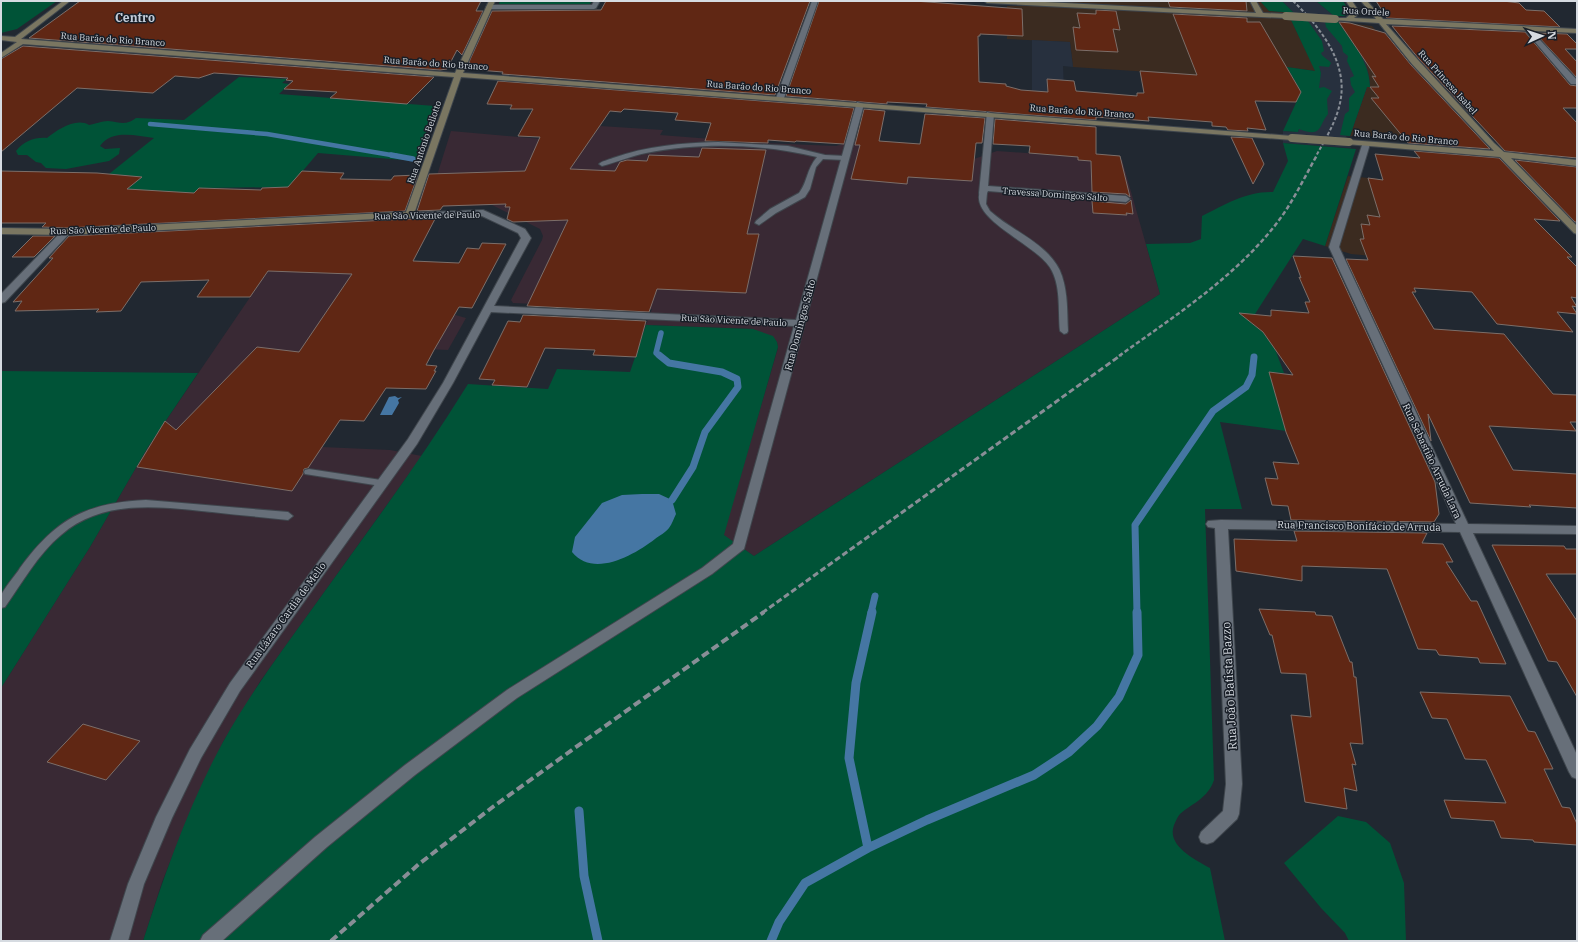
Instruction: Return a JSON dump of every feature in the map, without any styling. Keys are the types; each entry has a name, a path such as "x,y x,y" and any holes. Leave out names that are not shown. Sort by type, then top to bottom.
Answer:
{"main road":[{"path":"1,56 19,41 28,29 67,1"},
{"name":"Rua Ordele","path":"987,1 1082,3 1261,15 1577,30"},
{"path":"1253,1 1261,15"},
{"path":"1348,19 1357,13 1349,1"},
{"name":"Rua Princesa Isabel","path":"1364,1 1486,140 1577,231"},
{"name":"Rua Antônio Bellotto","path":"410,215 458,75 490,4"},
{"path":"1,37 28,29"},
{"name":"Rua Barão do Rio Branco","path":"1,37 19,41 860,104 1530,157"},
{"path":"1530,157 1577,160"},
{"path":"1530,157 1577,163"},
{"name":"Rua São Vicente de Paulo","path":"1,231 66,232 410,215"}],"street":[{"path":"490,4 594,7 597,1"},
{"path":"780,98 815,1"},
{"path":"1526,28 1574,82"},
{"name":"Rua Domingos Salto","path":"210,941 321,842 410,770 512,694 707,571 739,546 860,104"},
{"path":"984,191 990,114"},
{"name":"Rua Sebastião Arruda Lara","path":"1366,144 1334,247 1577,772"},
{"name":"Travessa Domingos Salto","path":"984,191 1126,199"},
{"name":"Rua São Vicente de Paulo","path":"410,215 483,213 522,231 525,234 526,238 489,309 800,323"},
{"path":"1,300 66,232"},
{"name":"Rua Lázaro Cardia de Mello","path":"119,941 136,884 164,817 196,754 235,687 380,483 413,441 489,309"},
{"name":"Rua Francisco Bonifácio de Arruda","path":"1217,524 1577,530"},
{"name":"Rua João Batista Bazzo","path":"1207,837 1231,814 1234,784 1217,524"}],"lane":[{"path":"602,164 617,158 640,152 698,146 736,145 778,147 822,156 846,158"},
{"path":"759,223 773,211 802,195 806,189 813,166 822,156"},
{"path":"984,191 983,204 990,214 1041,252 1056,269 1059,279 1064,331"},
{"path":"309,472 380,483"},
{"path":"1,604 45,544 58,531 76,519 109,507 149,503 288,516"}],"shaded area":[{"path":"1022,1 1260,1 1269,11 1294,13 1291,20 1316,71 1286,67 1238,64 1244,78 1073,67 1070,42 1007,39 1007,6 1022,6"},
{"path":"1282,1 1316,1 1334,16 1365,60 1370,87 1367,87 1350,136 1346,136 1351,148 1283,143 1283,131 1298,132 1321,73 1294,13"},
{"path":"1338,22 1372,26 1475,145 1350,136 1367,87 1370,87 1369,76 1365,60"},
{"path":"1032,40 1070,42 1073,67 1063,66 1065,115 1032,112"},
{"path":"600,126 663,130 660,135 763,143 836,146 859,139 917,144 915,154 974,159 997,151 1122,160 1160,294 754,556 723,535 778,348 777,342 753,329 646,325 652,309 513,303 511,300 542,240 543,236 540,229 492,205 427,207 451,131 588,143"},
{"path":"1348,176 1451,186 1489,267 1351,254 1325,246"},
{"path":"272,265 299,272 352,274 392,297 466,318 448,350 365,346 340,420 322,447 390,450 422,456 261,680 223,742 188,817 162,882 143,941 1,941 1,688 90,547 148,447"}],"green space":[{"path":"1,1 57,1 17,29 1,33"},
{"path":"500,1 592,1 589,5 505,5 499,4"},
{"path":"1260,1 1282,1 1294,13 1269,11"},
{"path":"1316,1 1343,1 1350,12 1344,16 1334,16"},
{"path":"1291,20 1308,21 1322,41 1324,51 1321,53 1331,63 1329,67 1319,66 1321,73 1319,88 1324,87 1332,91 1327,99 1328,114 1319,129 1312,132 1299,129 1298,132 1283,131 1301,92 1287,67 1315,71"},
{"path":"1325,22 1338,22 1359,53 1367,69 1369,78 1370,87 1367,87 1350,136 1340,135 1345,114 1349,111 1349,98 1355,92 1351,85 1350,78 1354,76 1347,61 1348,56 1343,52 1342,46 1326,27"},
{"path":"239,77 287,79 282,83 289,84 279,94 435,106 416,161 318,153 289,187 199,188 194,193 87,223 142,177 109,174 154,138 132,135 118,135 111,137 100,146 105,149 120,148 119,154 109,161 66,169 46,168 41,163 36,162 27,155 18,155 16,151 26,142 38,138 47,138 61,128 73,123 84,123 89,125 108,121 126,123 136,118 184,120"},
{"path":"1283,143 1356,149 1325,246 1303,239 1255,314 1251,323 1272,341 1284,373 1270,372 1286,431 1220,422 1242,509 1205,509 1214,780 1208,791 1200,800 1179,815 1174,825 1173,833 1174,839 1178,846 1197,861 1210,868 1225,941 143,941 178,839 199,790 223,742 254,691 412,470 468,384 548,389 557,369 630,372 646,325 753,329 773,336 778,347 724,535 754,556 1160,294 1146,244 1190,243 1201,239 1202,216 1227,203 1245,196 1263,192 1273,192 1288,161"},
{"path":"1,371 198,373 148,447 90,547 1,688"},
{"path":"1338,816 1366,822 1390,843 1404,883 1406,941 1349,941 1345,933 1321,908 1284,863"}],"water":[{"path":"395,396 398,398 402,397 398,400 399,403 392,415 380,415 389,397"},
{"path":"659,494 672,500 676,514 666,531 636,552 613,562 602,564 591,563 581,560 572,552 575,537 602,503 622,495"}],"building":[{"path":"80,1 481,1 476,11 483,11 462,55 457,50 447,69 440,70 29,38"},
{"path":"606,1 810,1 775,95 502,74 503,72 478,70 469,62 492,11 601,10"},
{"path":"819,1 914,1 1022,9 1023,36 980,34 980,36 978,36 979,82 1006,84 1006,86 1021,90 1048,92 1047,79 1074,81 1076,91 1137,96 1137,93 1144,93 1140,71 1197,75 1173,14 1247,18 1247,22 1260,22 1301,92 1296,102 1255,101 1266,130 1247,128 1248,131 1228,130 1226,127 1212,126 1212,122 1148,117 1149,121 1096,117 1096,120 926,107 927,104 887,102 887,104 786,96"},
{"path":"1168,1 1246,1 1247,11 1170,7"},
{"path":"1376,1 1503,1 1519,3 1526,10 1544,11 1560,27 1387,18"},
{"path":"1096,10 1116,11 1120,30 1113,29 1118,52 1076,50 1073,27 1080,28 1077,13 1096,14"},
{"path":"1339,22 1350,23 1385,33 1411,65 1490,149 1408,143 1371,98 1379,98 1370,87 1379,87 1372,76 1376,77"},
{"path":"1392,26 1525,32 1570,85 1577,86 1577,108 1563,108 1577,123 1577,158 1505,151 1419,59"},
{"path":"1535,33 1567,34 1577,44 1577,49 1565,49 1577,62 1577,78"},
{"path":"23,46 434,77 407,104 330,98 337,92 284,89 293,81 286,80 288,78 214,73 199,78 175,76 153,93 77,88 1,152 1,59"},
{"path":"498,81 854,108 844,144 768,140 768,143 705,141 711,123 675,120 678,113 624,109 621,112 610,111 570,169 615,171 620,162 627,160 647,161 649,155 699,157 702,148 766,150 747,234 759,234 746,293 657,289 649,312 527,306 568,220 513,222 507,219 510,207 505,207 506,204 443,206 440,210 417,211 429,174 525,171 540,137 518,136 533,109 510,109 512,105 487,104"},
{"path":"864,109 885,111 879,141 920,144 925,114 985,118 982,143 976,143 972,181 908,177 907,184 851,179 860,145 855,145"},
{"path":"995,119 1096,127 1096,154 1120,156 1130,197 1126,194 1092,192 1091,161 1078,160 1078,157 1029,153 1030,146 993,144"},
{"path":"1231,137 1252,138 1264,164 1253,184"},
{"path":"1414,151 1499,158 1560,221 1534,219 1572,257 1567,257 1577,267 1577,298 1571,297 1577,307 1572,306 1577,314 1557,312 1573,332 1497,324 1472,292 1414,288 1416,292 1412,292 1434,329 1504,334 1553,394 1577,395 1577,422 1570,422 1576,431 1489,426 1513,470 1577,474 1577,508 1470,503 1428,414 1431,441 1346,259 1368,260 1360,239 1364,239 1361,224 1370,225 1367,215 1380,217 1368,178 1383,180 1375,154 1420,158"},
{"path":"1515,160 1577,167 1577,222 1575,222"},
{"path":"1,171 97,173 142,177 127,189 194,193 199,188 261,190 262,188 288,187 302,171 344,173 340,179 391,180 394,176 418,175 405,211 66,228 42,227 46,223 1,223"},
{"path":"1131,200 1133,214 1093,213 1092,201 1126,204"},
{"path":"408,219 435,219 413,261 459,263 467,248 479,249 482,243 506,244 472,308 459,307 434,350 426,365 437,366 434,371 436,371 426,389 386,388 364,421 340,420 308,468 304,469 303,474 292,491 137,467 165,421 176,430 257,347 299,352 352,274 268,271 250,297 197,297 209,280 141,282 121,311 96,312 99,309 15,311 22,301 13,302 53,258 49,258 69,236"},
{"path":"33,236 55,236 34,257 12,257"},
{"path":"1293,256 1332,258 1435,482 1439,514 1434,522 1291,520 1288,506 1272,505 1265,478 1278,479 1273,462 1299,464 1286,432 1269,372 1293,375 1263,332 1239,313 1271,316 1271,310 1309,313 1305,302 1310,302 1299,277 1301,278"},
{"path":"523,315 646,321 636,357 593,355 595,350 545,348 527,387 492,385 495,380 479,379 508,321 520,322"},
{"path":"1294,531 1427,533 1422,543 1443,544 1453,562 1446,562 1471,601 1477,601 1506,664 1480,663 1478,658 1439,655 1436,650 1418,649 1387,569 1302,566 1302,581 1236,571 1234,539 1297,541"},
{"path":"1492,545 1564,546 1566,549 1577,549 1577,574 1546,574 1577,621 1577,697 1557,662 1548,661"},
{"path":"1259,609 1315,612 1316,615 1332,616 1350,662 1352,662 1354,677 1356,677 1363,744 1350,743 1356,765 1352,764 1357,791 1344,788 1347,809 1305,802 1291,715 1311,717 1306,674 1281,673 1272,635 1270,635"},
{"path":"1420,692 1510,696 1528,731 1535,732 1553,769 1544,769 1562,807 1570,808 1577,824 1577,845 1501,838 1494,821 1451,818 1444,800 1506,803 1486,760 1465,759 1447,719 1432,718"},
{"path":"83,724 140,741 106,780 47,762"}],"waterway":[{"path":"150,124 267,134 397,156"},
{"path":"391,155 413,159"},
{"path":"660,356 656,353 661,333"},
{"path":"659,355 669,363 722,372 737,379 738,387 705,432 693,467 672,500"},
{"path":"1137,613 1135,525 1213,411 1246,387 1252,375 1254,357"},
{"path":"871,613 875,596"},
{"path":"868,848 849,758 856,683 872,612"},
{"path":"868,848 927,820 1034,775 1069,752 1097,726 1119,697 1138,655 1137,612"},
{"path":"579,811 584,876 598,941"},
{"path":"771,941 779,922 805,883 868,848"}],"railway":[{"path":"1293,1 1322,34 1336,60 1340,74 1342,88 1336,117 1316,156"},
{"path":"1119,356 1200,297 1257,247 1286,211 1317,155"},
{"path":"762,613 1121,355"},
{"path":"331,941 419,864 494,806 764,612"}],"district":[{"name":"Centro","path":"135,17"}]}
